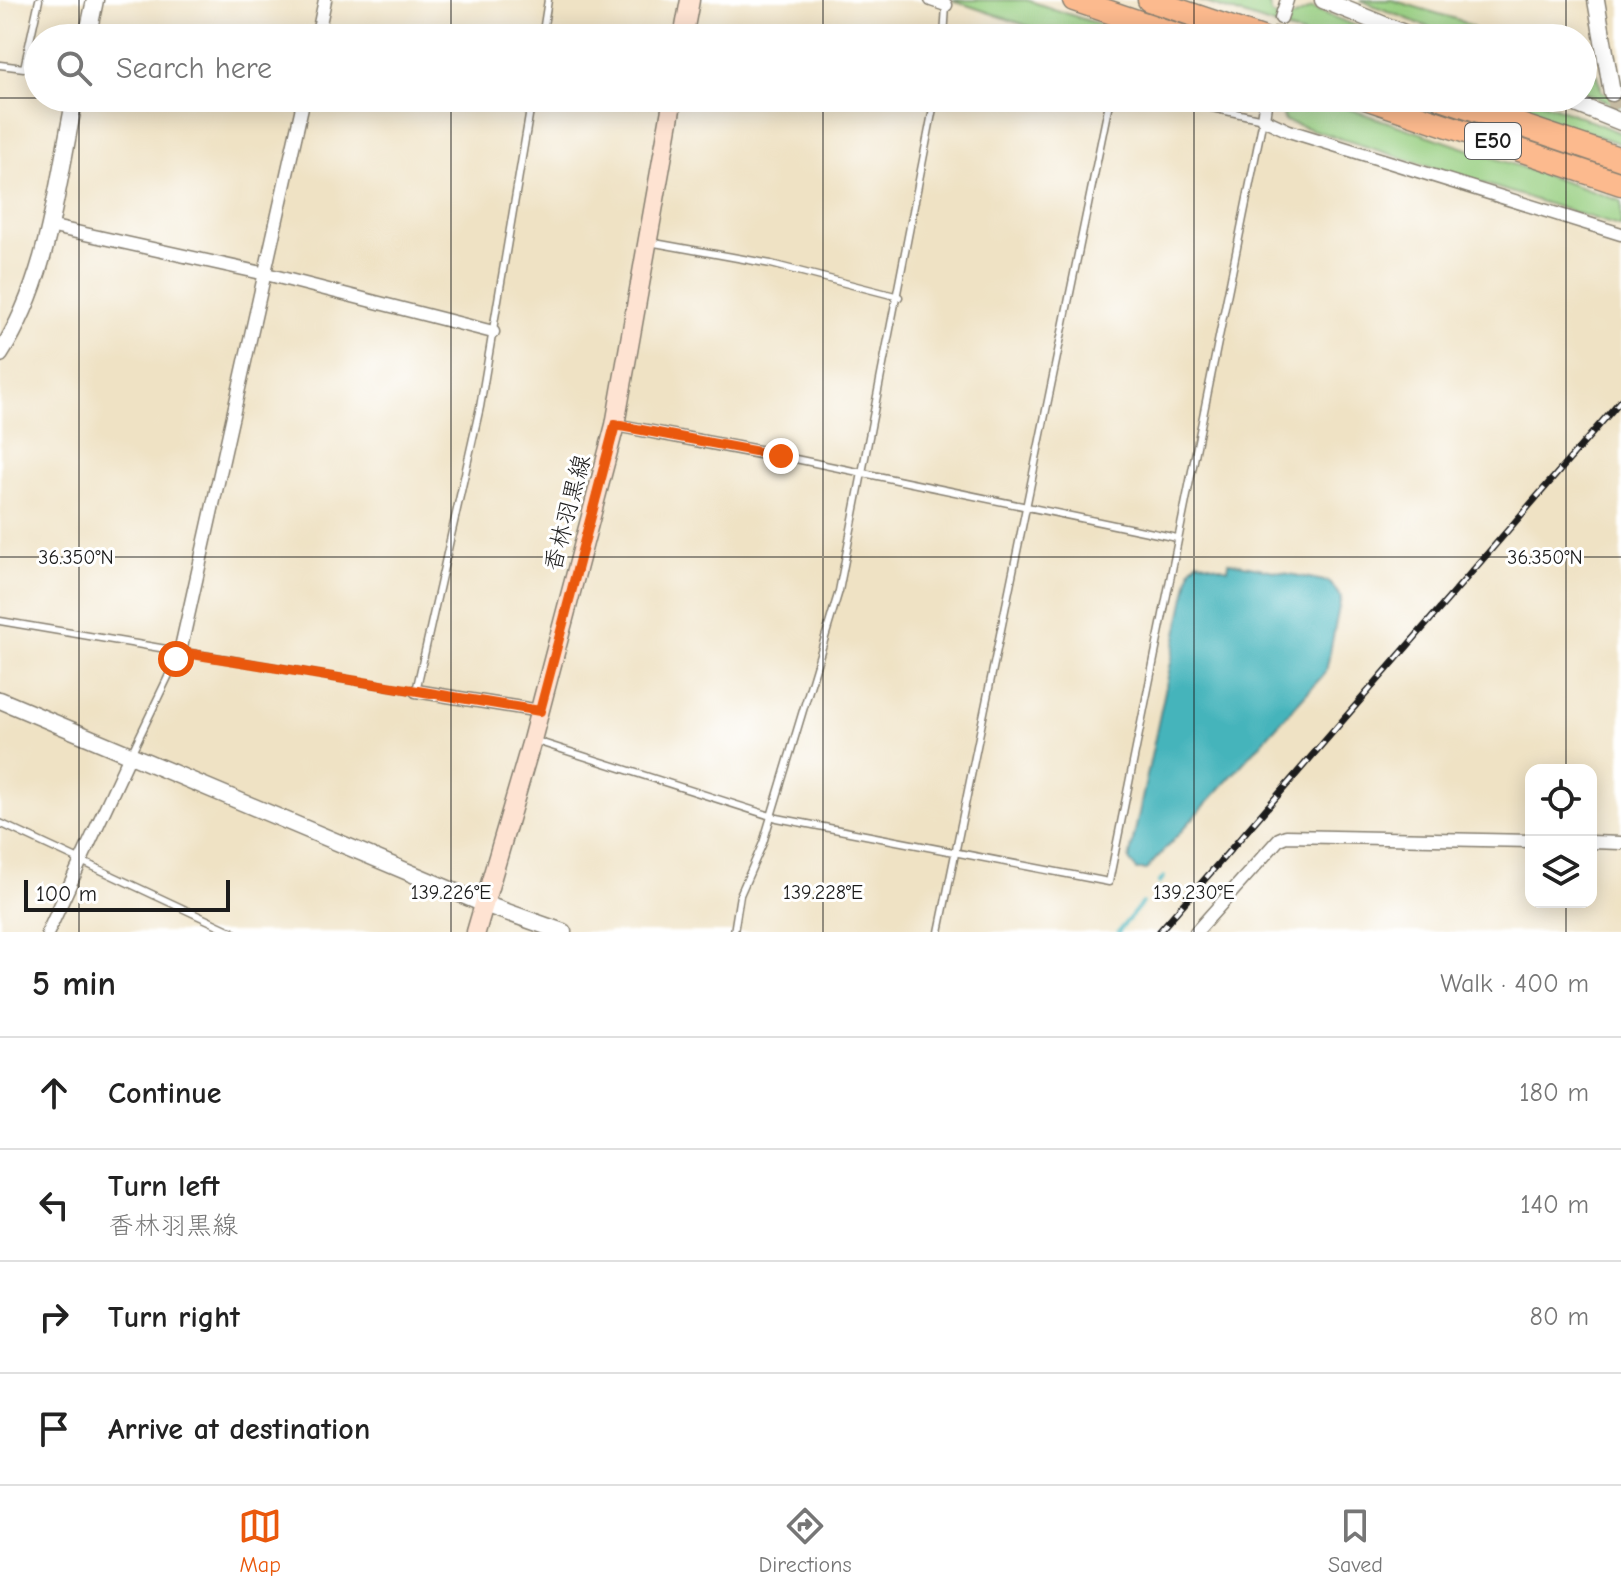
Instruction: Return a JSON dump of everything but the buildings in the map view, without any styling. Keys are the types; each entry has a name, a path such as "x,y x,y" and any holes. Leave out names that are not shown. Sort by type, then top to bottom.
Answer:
{"highway":[{"path":"1074,0 1145,24"},
{"path":"1149,0 1220,24"},
{"name":"E50","path":"1407,112 1621,184"},
{"name":"E50","path":"1482,112 1621,159"}],"main road":[{"path":"686,24 690,0"},
{"name":"香林羽黒線","path":"476,932 540,711 615,425 671,112"}],"street":[{"path":"90,24 95,0"},
{"path":"320,24 325,0"},
{"path":"931,0 946,5"},
{"path":"1281,18 1287,0"},
{"path":"1323,0 1382,24"},
{"path":"1596,0 1612,93"},
{"path":"0,354 26,303 49,226 72,112"},
{"path":"180,652 301,112"},
{"path":"1264,112 1263,119 1621,234"},
{"path":"1596,112 1621,122"},
{"path":"49,226 266,274 493,332"},
{"path":"615,425 781,456"},
{"path":"416,691 540,711"},
{"path":"0,700 484,904 563,932"},
{"path":"48,932 130,755"},
{"path":"1196,932 1279,839 1286,836 1525,841"},
{"path":"1597,842 1621,843"}],"lane":[{"path":"34,24 39,0"},
{"path":"544,24 548,0"},
{"path":"945,24 946,5"},
{"path":"0,65 24,68"},
{"path":"0,621 416,691 480,407 530,112"},
{"path":"734,932 740,895 763,843 839,591 899,297 932,112"},
{"path":"939,932 1107,112"},
{"path":"532,740 770,816 955,855 1109,882 1263,119 1231,112"},
{"path":"649,242 771,264 899,297"},
{"path":"781,456 1177,538"},
{"path":"130,755 180,652"},
{"path":"0,823 233,932"}],"green space":[{"path":"952,0 1027,0 1098,24 1022,24"},
{"path":"1198,0 1267,0 1272,15 1287,20 1312,8 1351,24 1270,24"},
{"path":"1360,0 1392,0 1466,24 1420,24"},
{"path":"1597,75 1602,93 1620,92 1616,79 1621,80 1621,107 1597,98"},
{"path":"1281,112 1358,112 1621,201 1621,227 1285,121"},
{"path":"1528,112 1568,112 1621,133 1621,144"}],"water":[{"path":"1198,561 1228,569 1229,562 1329,582 1341,597 1326,672 1146,870 1137,870 1129,860 1191,568"}],"waterway":[{"path":"1159,883 1164,877"},
{"path":"1118,932 1142,903"},
{"path":"1205,932 1227,907"}],"tunnel":[{"path":"1280,24 1281,18"},
{"path":"1612,93 1621,123"}],"railway":[{"path":"1159,932 1621,400"}],"route":[{"path":"176,659 180,652 540,711 615,425 781,456"}]}
